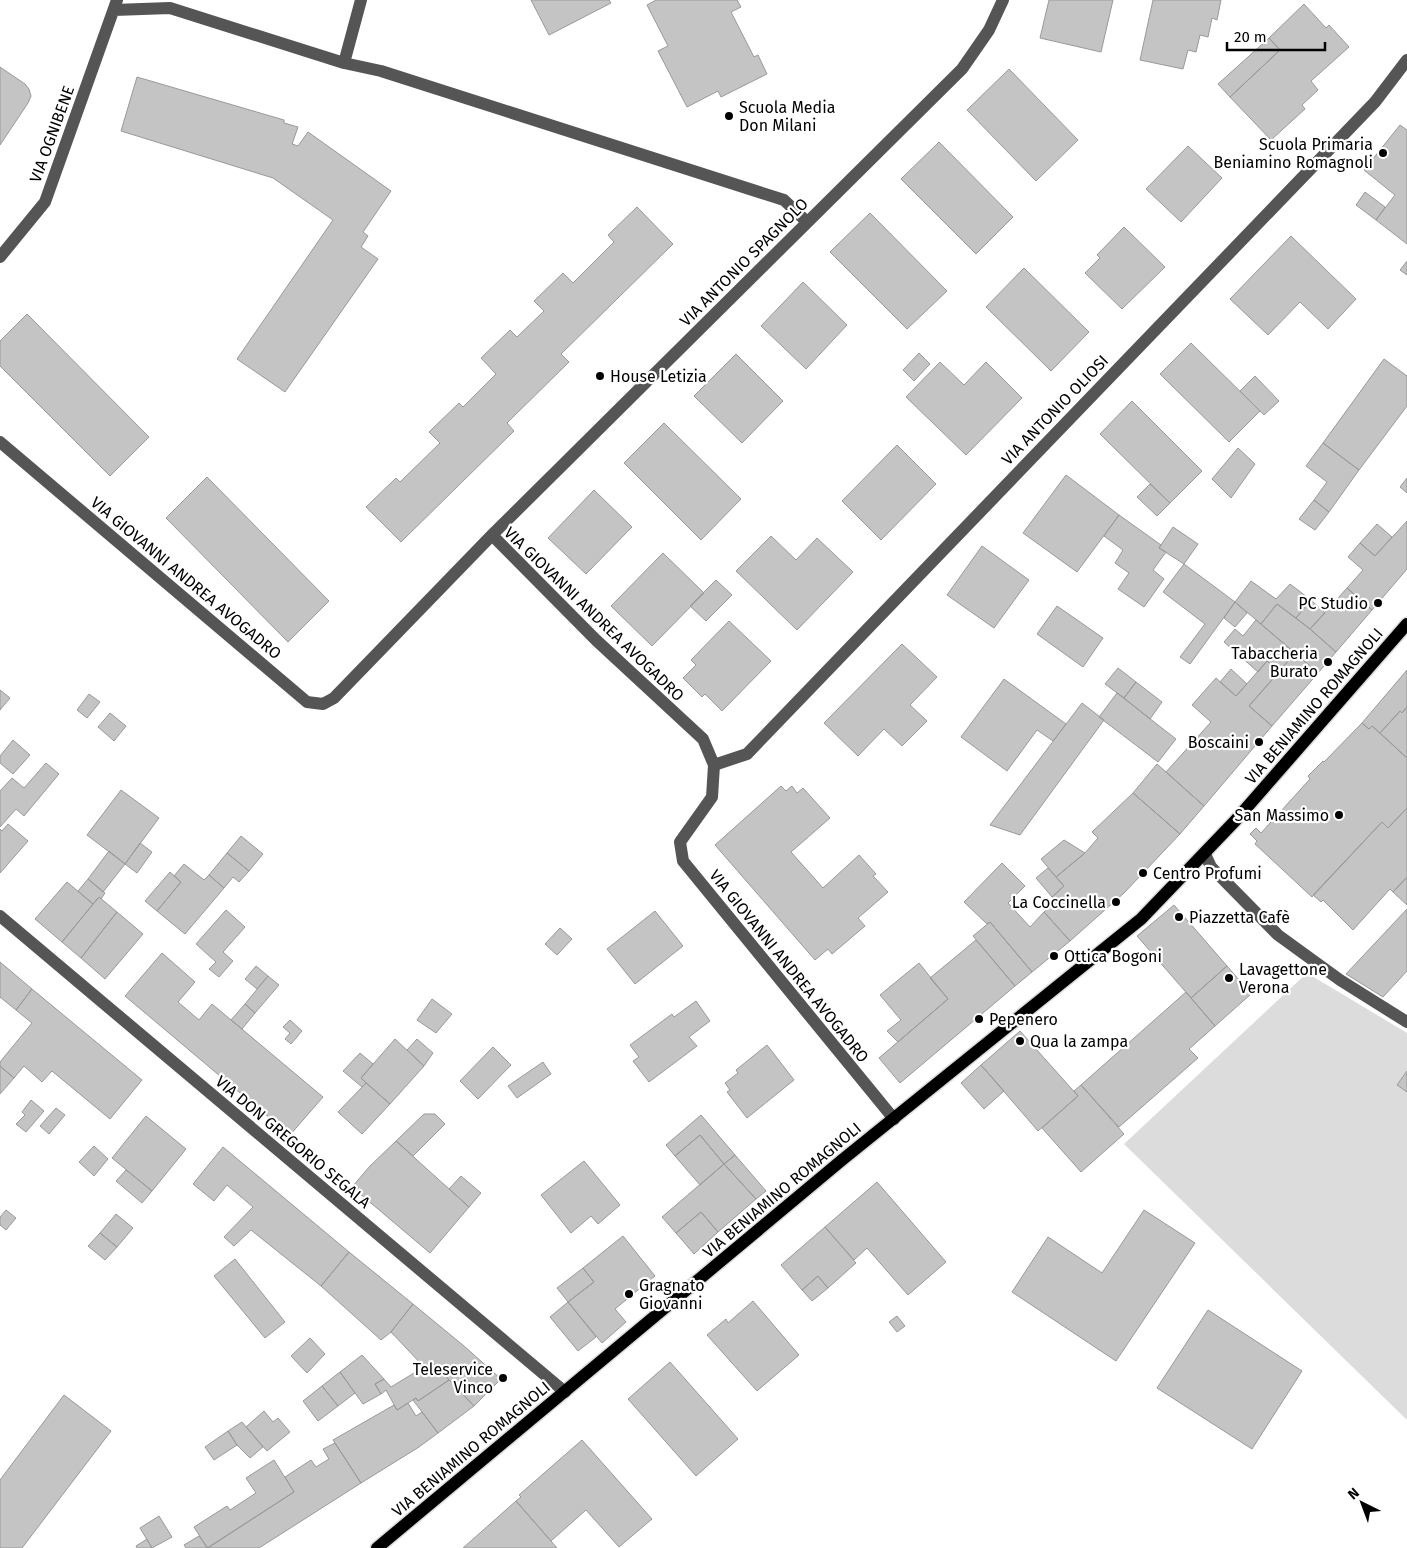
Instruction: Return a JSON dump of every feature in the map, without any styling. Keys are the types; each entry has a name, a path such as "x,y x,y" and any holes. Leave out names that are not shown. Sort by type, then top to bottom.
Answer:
{"main road":[{"name":"VIA BENIAMINO ROMAGNOLI","path":"377,1548 894,1119 1142,919 1205,854 1407,624"}],"street":[{"path":"344,63 361,0"},
{"name":"VIA ANTONIO SPAGNOLO","path":"492,535 962,68 989,30 1003,0"},
{"name":"VIA OGNIBENE","path":"0,257 45,202 116,5 170,8 344,63 381,71 784,200 807,222"},
{"name":"VIA ANTONIO OLIOSI","path":"714,765 747,754 1375,102 1407,60"},
{"name":"VIA GIOVANNI ANDREA AVOGADRO","path":"0,442 307,702 323,704 334,698 492,535 596,640 703,739 714,765 712,797 680,842 682,861 894,1119"},
{"path":"1205,854 1211,867 1278,935 1340,980 1407,1022"},
{"name":"VIA DON GREGORIO SEGALA","path":"0,916 565,1392"}],"shaded area":[{"path":"1307,973 1407,1033 1407,1420 1124,1144"}],"building":[{"path":"531,0 609,0 611,3 549,35"},
{"path":"656,0 737,0 741,7 731,12 754,57 758,55 767,74 721,97 718,91 687,107 658,51 668,46 647,5"},
{"path":"1049,0 1113,0 1101,52 1040,38"},
{"path":"1153,0 1221,0 1217,20 1212,18 1208,37 1200,35 1196,52 1188,50 1183,69 1140,60"},
{"path":"1304,4 1326,28 1329,25 1349,47 1311,81 1318,90 1302,105 1305,109 1271,140 1230,97 1280,50 1269,38"},
{"path":"1269,38 1280,50 1230,97 1218,84"},
{"path":"0,67 25,84 31,96 0,145"},
{"path":"1009,69 1078,140 1036,181 967,110"},
{"path":"137,77 284,120 284,123 298,127 292,144 298,146 308,132 391,191 363,232 368,236 361,247 378,259 285,392 237,359 333,220 273,178 121,131"},
{"path":"1400,125 1407,130 1407,244 1376,220 1395,195 1364,170"},
{"path":"939,142 1013,217 976,254 901,179"},
{"path":"1188,146 1222,178 1181,222 1146,189"},
{"path":"1365,192 1385,207 1376,220 1356,205"},
{"path":"637,207 673,244 561,354 569,362 507,423 514,431 401,542 366,507 396,478 400,482 440,443 429,432 459,403 463,407 496,374 481,358 510,330 517,337 544,311 534,301 563,273 573,283 614,242 608,235"},
{"path":"870,213 947,291 907,329 830,252"},
{"path":"1124,227 1165,267 1122,309 1085,273 1100,258 1097,255"},
{"path":"1291,236 1356,299 1328,329 1300,302 1268,335 1230,299"},
{"path":"1407,261 1407,275 1400,270"},
{"path":"1024,268 1089,332 1051,371 986,307"},
{"path":"803,282 847,325 806,369 761,326"},
{"path":"27,314 149,437 110,476 0,366 0,341"},
{"path":"1191,343 1260,411 1229,442 1160,374"},
{"path":"919,353 930,364 914,381 903,370"},
{"path":"736,354 783,401 742,443 694,396"},
{"path":"1384,359 1407,376 1407,406 1359,470 1323,443"},
{"path":"940,362 964,385 986,362 1022,398 966,455 906,397"},
{"path":"1255,376 1279,401 1264,415 1240,391"},
{"path":"1132,401 1202,471 1170,503 1100,434"},
{"path":"664,423 741,499 701,540 624,463"},
{"path":"1323,443 1359,470 1329,512 1314,500 1327,482 1306,466"},
{"path":"897,445 936,484 881,540 842,501"},
{"path":"1238,448 1255,464 1231,498 1212,479"},
{"path":"1066,475 1119,515 1077,572 1023,533"},
{"path":"207,477 329,601 288,642 166,518"},
{"path":"1407,478 1407,493 1400,487"},
{"path":"1150,484 1170,503 1157,516 1137,497"},
{"path":"594,490 632,527 586,574 548,538"},
{"path":"1314,500 1329,512 1315,530 1299,519"},
{"path":"1119,515 1161,545 1159,548 1166,552 1153,570 1164,579 1144,607 1118,589 1129,573 1115,563 1123,550 1104,536"},
{"path":"1407,521 1407,569 1372,610 1347,588 1363,570 1348,557 1360,543 1375,556"},
{"path":"1377,524 1392,537 1375,556 1360,543"},
{"path":"1173,527 1198,544 1184,564 1159,548"},
{"path":"771,536 796,560 817,538 853,572 797,630 736,571"},
{"path":"982,546 1029,580 994,628 947,595"},
{"path":"663,553 704,593 652,646 611,606"},
{"path":"1184,564 1235,602 1190,664 1180,657 1205,624 1163,592"},
{"path":"716,580 732,595 706,621 690,606"},
{"path":"1251,581 1276,599 1290,584 1311,600 1296,618 1277,604 1261,624 1235,602"},
{"path":"1347,588 1372,610 1336,652 1310,629"},
{"path":"1311,600 1325,613 1310,629 1296,618"},
{"path":"1235,602 1247,613 1235,627 1224,618"},
{"path":"1277,604 1336,652 1318,673 1261,624"},
{"path":"1057,606 1103,638 1083,667 1037,634"},
{"path":"1256,620 1295,653 1279,672 1267,661 1258,672 1224,642 1235,629 1243,636"},
{"path":"729,621 771,661 722,711 705,694 702,697 683,678 696,665 691,660"},
{"path":"902,644 937,677 910,705 927,721 902,746 884,729 858,756 824,723"},
{"path":"1295,653 1318,673 1272,726 1249,706"},
{"path":"1267,661 1279,672 1249,706 1272,726 1204,806 1166,772 1211,722 1192,705 1216,678 1236,696"},
{"path":"1118,668 1136,682 1124,698 1105,684"},
{"path":"1231,669 1247,684 1236,696 1220,682"},
{"path":"1407,670 1407,707 1402,713 1400,711 1380,733 1372,726 1369,729 1362,723"},
{"path":"1004,679 1066,724 1053,741 1037,730 1007,771 961,737"},
{"path":"1136,682 1162,702 1150,719 1124,698"},
{"path":"0,690 10,698 0,710"},
{"path":"1117,693 1176,739 1158,762 1099,717"},
{"path":"89,694 100,702 87,718 77,710"},
{"path":"1082,703 1104,720 1020,835 990,825"},
{"path":"1407,707 1407,758 1380,733 1400,711 1402,713"},
{"path":"110,713 126,726 114,741 98,727"},
{"name":"San Massimo","path":"1362,723 1369,729 1372,726 1407,758 1407,808 1388,828 1382,822 1312,897 1255,844 1257,841 1250,834 1256,828 1261,833 1310,779 1308,776"},
{"path":"13,740 30,755 13,774 0,763 0,756"},
{"path":"46,763 59,774 24,816 16,809 0,827 0,791 12,778 24,788"},
{"path":"1157,764 1204,806 1180,834 1133,793"},
{"path":"781,786 786,791 792,786 797,793 803,788 830,818 791,852 823,888 859,855 876,874 873,876 888,892 858,918 865,926 832,954 828,949 815,960 715,845"},
{"path":"121,790 159,818 125,864 87,835"},
{"path":"1133,793 1180,834 1124,893 1070,941 1044,912 1056,901 1052,897 1064,886 1056,877 1085,853 1098,838 1092,832"},
{"path":"1407,808 1407,877 1393,892 1390,889 1353,930 1323,900 1321,902 1313,895 1382,822 1388,828"},
{"path":"8,824 28,841 0,873 0,829 2,831"},
{"path":"241,836 263,854 249,871 227,853"},
{"path":"1064,840 1085,853 1056,877 1041,859"},
{"path":"140,843 152,852 137,873 125,864"},
{"path":"109,851 125,864 103,892 88,879"},
{"path":"227,853 249,871 239,882 233,877 224,888 209,875"},
{"path":"1002,863 1025,886 1008,903 1030,927 1044,912 1070,941 1032,972 990,922 987,924 964,902"},
{"path":"184,864 204,880 209,875 224,888 185,934 157,911 181,882 174,876"},
{"path":"1048,868 1064,886 1052,897 1036,878"},
{"path":"170,872 181,882 157,911 145,901"},
{"path":"1407,877 1407,905 1393,892"},
{"path":"88,879 105,893 101,899 99,897 93,904 78,891"},
{"path":"67,882 93,904 62,942 35,919"},
{"path":"99,897 117,912 81,958 62,942"},
{"path":"1174,905 1227,966 1191,998 1137,936"},
{"path":"1407,909 1407,971 1383,997 1346,974"},
{"path":"226,910 245,927 223,952 233,961 219,977 209,969 216,962 196,944"},
{"path":"655,911 683,946 635,984 607,949"},
{"path":"117,912 143,934 105,979 81,958"},
{"path":"990,922 1032,972 1015,986 973,936"},
{"path":"560,928 572,939 557,955 545,944"},
{"path":"976,940 1015,986 900,1083 879,1058 948,999 930,978"},
{"path":"162,953 195,982 178,1002 199,1020 212,1004 323,1097 290,1135 125,996"},
{"path":"0,962 32,989 16,1010 0,997"},
{"path":"919,963 948,999 898,1042 887,1031 901,1020 880,995"},
{"path":"256,966 268,976 257,989 245,979"},
{"path":"1227,966 1251,994 1215,1026 1191,998"},
{"path":"268,976 279,985 255,1013 245,1004"},
{"path":"32,989 142,1080 110,1119 52,1071 42,1082 24,1066 14,1078 0,1066 0,1062 32,1023 16,1010"},
{"path":"1186,992 1215,1026 1189,1049 1198,1058 1119,1127 1081,1085"},
{"path":"432,999 452,1014 436,1033 417,1020"},
{"path":"696,1001 710,1021 689,1037 697,1046 649,1082 633,1061 639,1057 630,1045 672,1014 674,1017"},
{"path":"245,1004 255,1013 242,1029 231,1020"},
{"path":"290,1020 302,1031 291,1044 285,1039 290,1033 283,1027"},
{"path":"1020,1031 1078,1096 1038,1131 981,1065"},
{"path":"395,1039 424,1066 390,1104 361,1078"},
{"path":"417,1039 433,1053 424,1066 407,1050"},
{"path":"767,1045 794,1080 747,1118 727,1092 730,1090 725,1083 738,1073 736,1070"},
{"path":"493,1047 511,1065 478,1099 460,1081"},
{"path":"360,1053 373,1064 361,1078 366,1083 362,1087 343,1071"},
{"path":"543,1062 551,1074 517,1098 508,1086"},
{"path":"981,1065 1004,1091 984,1109 961,1083"},
{"path":"0,1066 14,1078 0,1094"},
{"path":"1407,1071 1407,1092 1397,1085"},
{"path":"366,1083 390,1104 362,1134 338,1112"},
{"path":"1081,1085 1124,1134 1081,1172 1042,1128 1078,1096 1074,1091"},
{"path":"31,1100 44,1111 26,1132 16,1124 25,1115 22,1112"},
{"path":"56,1108 65,1115 49,1134 40,1126"},
{"path":"424,1114 435,1114 445,1124 413,1156 396,1141"},
{"path":"701,1115 735,1155 724,1164 700,1135 675,1156 666,1145"},
{"path":"146,1116 186,1149 152,1191 112,1158"},
{"path":"700,1135 724,1164 700,1185 675,1156"},
{"path":"396,1141 469,1207 430,1253 352,1187 370,1166"},
{"path":"94,1146 108,1159 94,1176 79,1162"},
{"path":"223,1147 349,1252 321,1286 251,1230 234,1246 224,1237 253,1207 227,1185 214,1201 193,1184"},
{"path":"735,1155 766,1191 756,1199 724,1164"},
{"path":"584,1161 620,1205 598,1224 591,1216 571,1233 541,1195"},
{"path":"724,1164 756,1199 718,1232 701,1212 676,1233 662,1217"},
{"path":"126,1170 152,1191 142,1203 116,1181"},
{"path":"461,1176 481,1193 469,1207 449,1189"},
{"path":"877,1182 946,1262 908,1295 867,1248 854,1260 825,1227"},
{"path":"6,1210 16,1218 6,1230 0,1225 0,1217"},
{"path":"1144,1210 1195,1243 1116,1361 1012,1292 1048,1237 1102,1273"},
{"path":"701,1212 718,1232 694,1254 676,1233"},
{"path":"116,1214 133,1228 117,1247 100,1233"},
{"path":"825,1227 856,1263 828,1288 818,1276 802,1290 781,1265"},
{"path":"100,1233 117,1247 105,1260 88,1246"},
{"path":"623,1236 655,1276 615,1309 626,1322 602,1343 568,1302 594,1282 583,1268"},
{"path":"349,1252 413,1304 391,1332 381,1340 321,1286"},
{"path":"235,1259 285,1322 265,1338 214,1276"},
{"path":"583,1268 594,1282 568,1302 557,1288"},
{"path":"818,1276 828,1288 812,1301 802,1290"},
{"path":"753,1301 799,1355 757,1391 707,1335 726,1319 728,1323"},
{"path":"568,1302 596,1337 578,1351 550,1317"},
{"path":"413,1304 501,1379 474,1406 432,1362 424,1367 391,1332"},
{"path":"1208,1310 1302,1371 1252,1449 1157,1388"},
{"path":"897,1316 905,1326 897,1332 889,1322"},
{"path":"310,1338 325,1354 307,1373 291,1356"},
{"path":"362,1355 384,1379 375,1384 381,1394 363,1404 340,1372"},
{"path":"432,1362 449,1380 418,1401 416,1398 397,1410 386,1390 381,1394 375,1384 384,1379 391,1387"},
{"path":"670,1362 738,1439 696,1476 628,1399"},
{"path":"340,1372 355,1393 338,1406 322,1386"},
{"path":"449,1380 474,1406 438,1433 413,1400 416,1398 418,1401"},
{"path":"322,1386 338,1406 318,1421 303,1401"},
{"path":"64,1395 111,1431 22,1548 0,1548 0,1480"},
{"path":"408,1403 416,1416 422,1412 438,1433 361,1483 333,1440 394,1405 397,1410"},
{"path":"264,1411 273,1422 278,1418 290,1432 267,1451 246,1427"},
{"path":"242,1422 263,1447 250,1458 237,1445 228,1431"},
{"path":"228,1431 237,1445 214,1460 205,1447"},
{"path":"582,1440 652,1519 619,1547 586,1510 551,1541 516,1501 521,1497 519,1495"},
{"path":"335,1443 361,1483 259,1548 208,1548 294,1492 285,1477 311,1460 316,1467 329,1459 323,1449"},
{"path":"274,1460 294,1492 207,1548 194,1527 227,1506 230,1510 256,1493 246,1478"},
{"path":"516,1501 557,1548 463,1548"},
{"path":"159,1516 172,1537 152,1548 140,1528"},
{"path":"199,1536 208,1548 186,1548 184,1545"},
{"path":"147,1539 152,1548 137,1548 136,1546"}],"place":[{"name":"Scuola Media Don Milani","path":"729,116"},
{"name":"Scuola Primaria Beniamino Romagnoli","path":"1383,153"},
{"name":"House Letizia","path":"600,376"},
{"name":"PC Studio","path":"1378,603"},
{"name":"Tabaccheria Burato","path":"1328,662"},
{"name":"Boscaini","path":"1259,742"},
{"name":"San Massimo","path":"1339,815"},
{"name":"Centro Profumi","path":"1143,873"},
{"name":"La Coccinella","path":"1116,902"},
{"name":"Piazzetta Cafè","path":"1179,917"},
{"name":"Ottica Bogoni","path":"1054,956"},
{"name":"Lavagettone Verona","path":"1229,978"},
{"name":"Pepenero","path":"979,1019"},
{"name":"Qua la zampa","path":"1020,1041"},
{"name":"Gragnato Giovanni","path":"629,1294"},
{"name":"Teleservice Vinco","path":"503,1378"}]}
